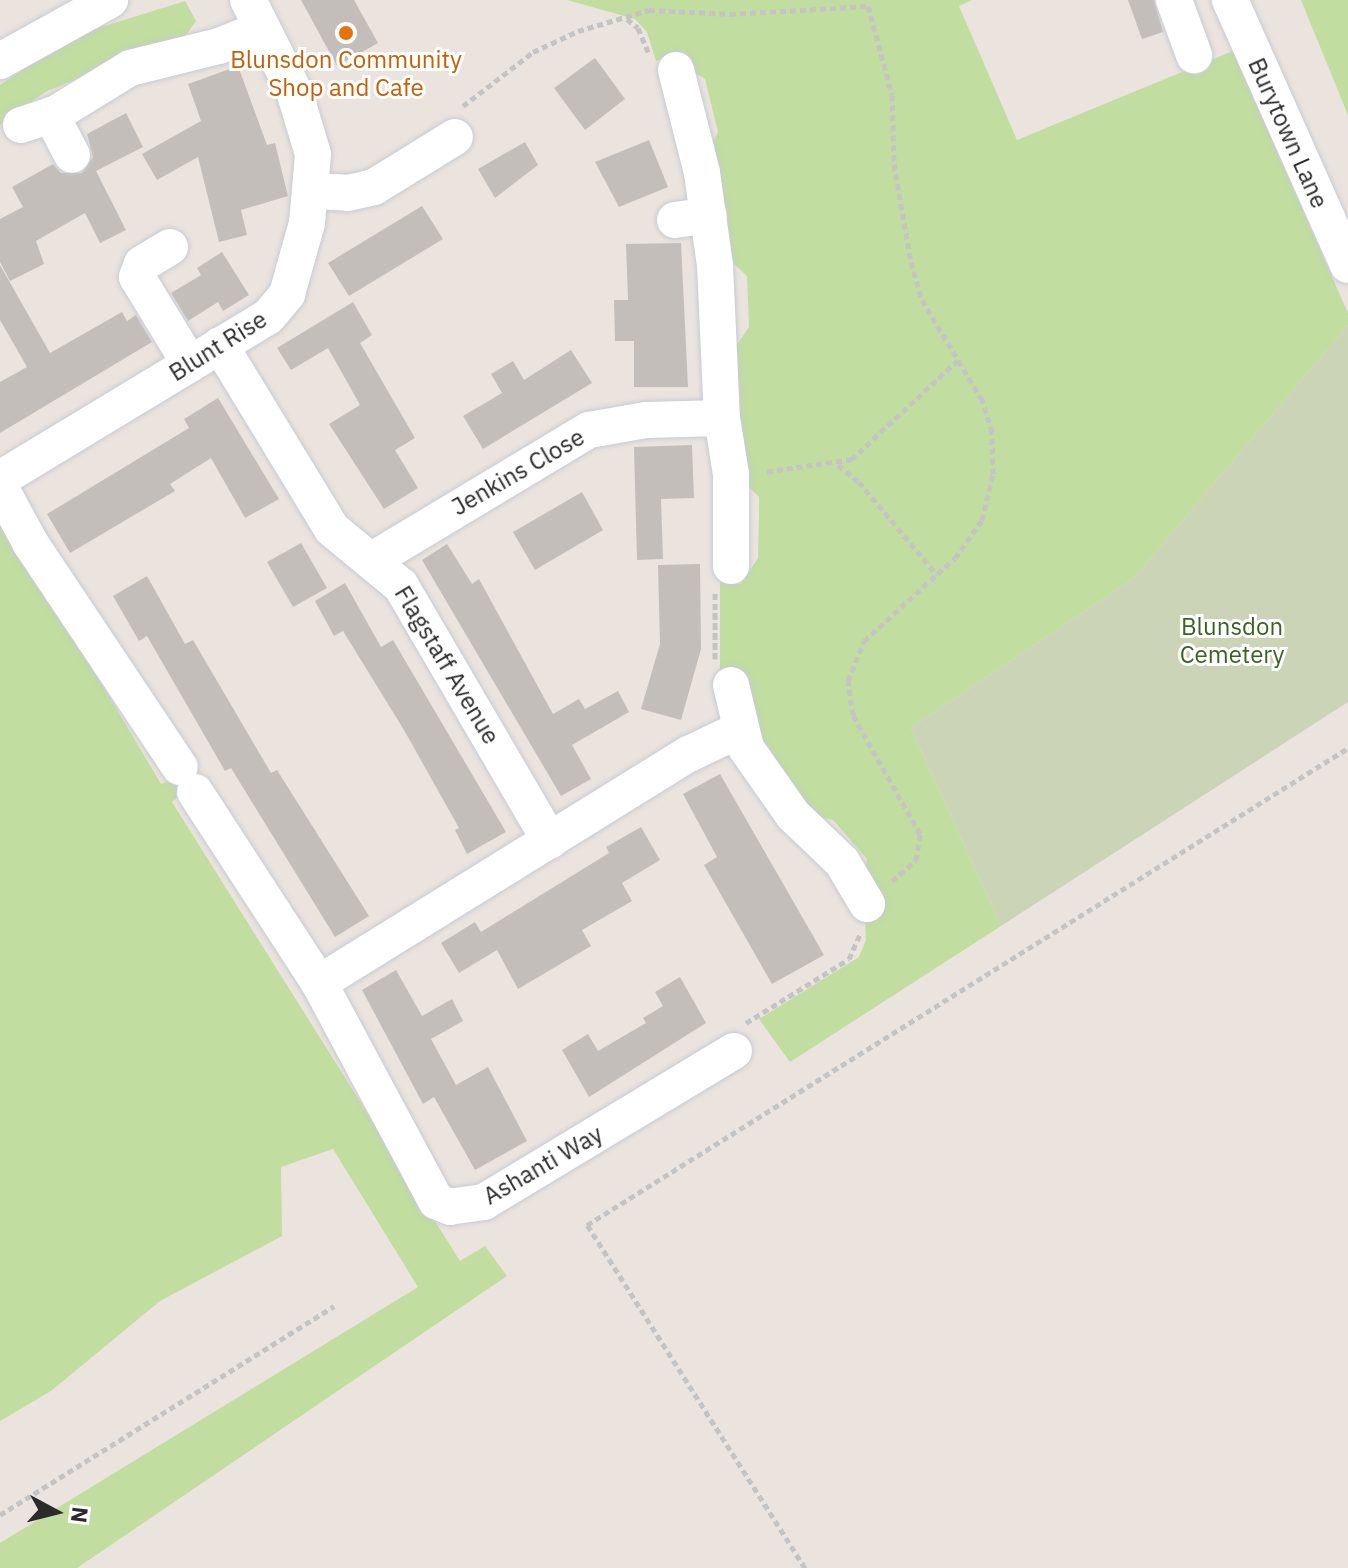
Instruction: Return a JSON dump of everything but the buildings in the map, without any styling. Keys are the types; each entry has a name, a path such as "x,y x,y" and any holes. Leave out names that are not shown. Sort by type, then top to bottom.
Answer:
{"street":[{"path":"0,61 110,0"},
{"path":"1174,0 1194,55"},
{"name":"Burytown Lane","path":"1230,0 1348,265"},
{"path":"72,155 36,120 130,68 219,46 255,14"},
{"name":"Blunt Rise","path":"0,479 205,355 279,306 292,280 313,191 313,154 306,126 255,14"},
{"path":"676,70 692,218 721,358 722,418 731,481 731,566"},
{"path":"313,191 348,193 374,187 455,137"},
{"name":"Flagstaff Avenue","path":"170,247 142,264 137,277 205,355 332,529 374,559 401,586 550,841"},
{"name":"Jenkins Close","path":"374,559 589,430 646,420 722,418"},
{"name":"Ashanti Way","path":"0,487 31,544 319,983 436,1201 450,1207 484,1202 734,1051"},
{"path":"731,685 739,730 785,805 842,862 868,906"},
{"path":"319,983 689,754 739,730"}],"path":[{"path":"455,137 449,117 511,67 607,21 661,9 730,14 868,3 892,95 894,164 911,262 922,300 988,418 993,474 982,520 937,575 864,641 851,669 848,694 853,715 922,841 912,865 868,906 849,959 742,1026 734,1051"},
{"path":"731,481 837,465 859,455 958,360"},
{"path":"837,465 859,482 937,575"},
{"path":"731,566 715,586 716,685 731,685"},
{"path":"805,1568 587,1225 1348,748"},
{"path":"0,1515 334,1306"}],"green space":[{"path":"567,0 972,0 959,6 1017,140 1233,51 1348,313 1348,325 1134,578 911,728 1001,926 790,1062 759,1019 859,957 866,940 863,881 867,859 833,820 807,813 758,740 748,677 720,677 720,582 741,584 758,558 759,497 746,484 736,406 736,346 749,327 747,276 731,261 709,150 718,132 705,79 686,68 680,54 656,61 647,32 635,19"},
{"path":"1301,0 1348,0 1348,115"},
{"path":"185,1 196,21 186,35 45,92 0,125 0,85 95,29"},
{"name":"Blunsdon Cemetery","path":"1348,325 1348,702 1001,926 911,728 1134,578"},
{"path":"0,512 161,784 190,772 196,781 172,802 460,1261 485,1246 507,1276 77,1568 0,1568 0,1543 418,1287 333,1149 281,1167 282,1236 160,1301 51,1391 0,1421"}],"place":[{"name":"Blunsdon Community Shop and Cafe","path":"346,33"}]}
